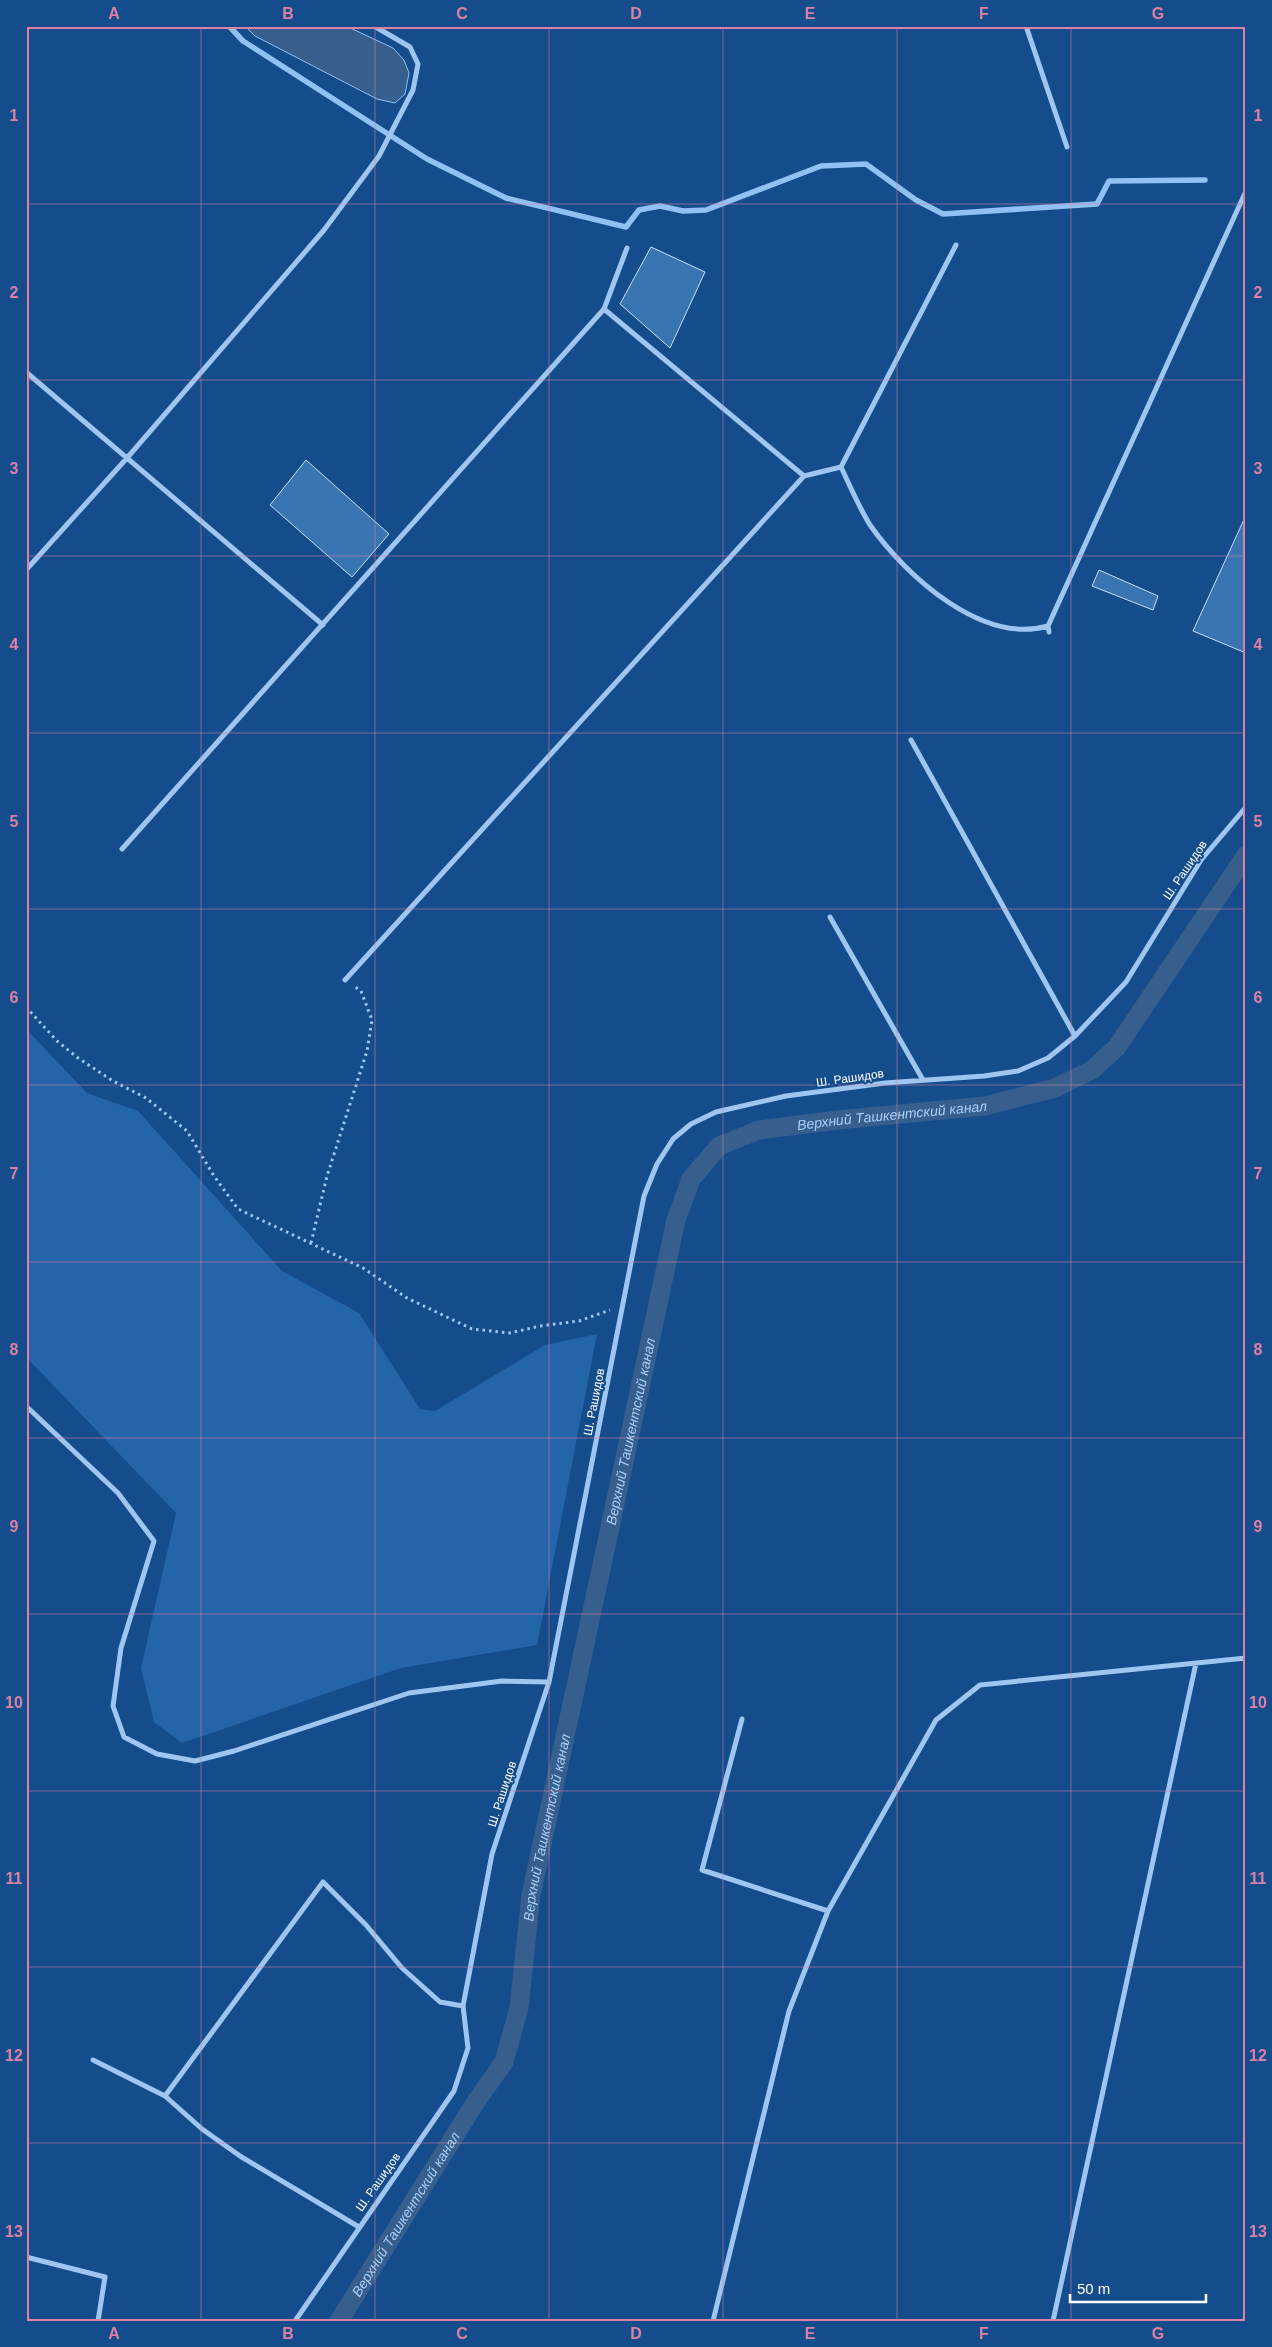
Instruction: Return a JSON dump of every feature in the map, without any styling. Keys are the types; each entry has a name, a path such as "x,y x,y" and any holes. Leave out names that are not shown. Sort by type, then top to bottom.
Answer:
{"street":[{"path":"26,570 127,458 324,230 379,156 400,119 413,90 418,64 410,47 374,26"},
{"path":"1026,26 1067,148"},
{"path":"1049,632 1048,626 1246,191"},
{"path":"345,980 804,476 841,467 956,245"},
{"path":"122,848 604,309 627,248"},
{"path":"604,309 804,476"},
{"path":"26,372 323,625"},
{"path":"841,467 870,524 900,559 933,592 954,607 996,626 1032,630 1048,626"},
{"path":"911,740 1075,1036"},
{"name":"Ш. Рашидов","path":"295,2321 454,2091 468,2048 464,2006 492,1854 549,1682 644,1196 657,1164 673,1138 691,1124 716,1112 786,1096 885,1083 984,1076 1018,1070 1048,1058 1075,1036 1126,982 1201,860 1246,807"},
{"path":"830,917 923,1080"},
{"path":"26,1406 118,1493 154,1540 121,1648 113,1706 124,1737 157,1754 195,1761 234,1751 409,1693 502,1681 549,1682"},
{"path":"713,2321 789,2011 828,1911 936,1720 980,1685 1246,1658"},
{"path":"1053,2321 1196,1663"},
{"path":"742,1719 702,1870 828,1911"},
{"path":"165,2096 323,1882 366,1925 402,1968 440,2002 464,2006"},
{"path":"93,2060 165,2096 202,2129 240,2156 359,2227"},
{"path":"26,2257 105,2277 98,2321"}],"path":[{"path":"311,1243 327,1176 367,1051 372,1020 361,991 345,980"},
{"path":"26,1007 57,1041 78,1058 113,1082 146,1098 187,1131 214,1176 238,1209 363,1268 407,1298 472,1329 510,1334 540,1326 579,1321 622,1307"}],"shaded area":[{"path":"245,26 346,26 393,48 404,60 409,73 405,94 395,103 377,99 255,36"},
{"path":"26,1029 87,1093 138,1111 282,1271 359,1313 420,1409 435,1411 545,1345 597,1334 537,1645 401,1668 182,1743 154,1722 141,1668 176,1513 26,1357"}],"building":[{"path":"651,247 705,272 670,348 620,304"},
{"path":"306,460 389,534 352,577 270,505"},
{"path":"1246,515 1246,653 1193,631"},
{"path":"1099,570 1158,596 1153,610 1092,586"}],"waterway":[{"path":"229,26 243,41 427,159 506,198 626,227 639,210 660,206 683,211 706,210 821,166 866,164 916,200 943,214 1097,204 1109,181 1205,180"},
{"name":"Верхний Ташкентский канал","path":"339,2321 475,2103 504,2062 519,2008 531,1895 676,1220 691,1179 719,1146 759,1130 838,1120 985,1106 1055,1088 1092,1070 1117,1047 1246,855"}]}
